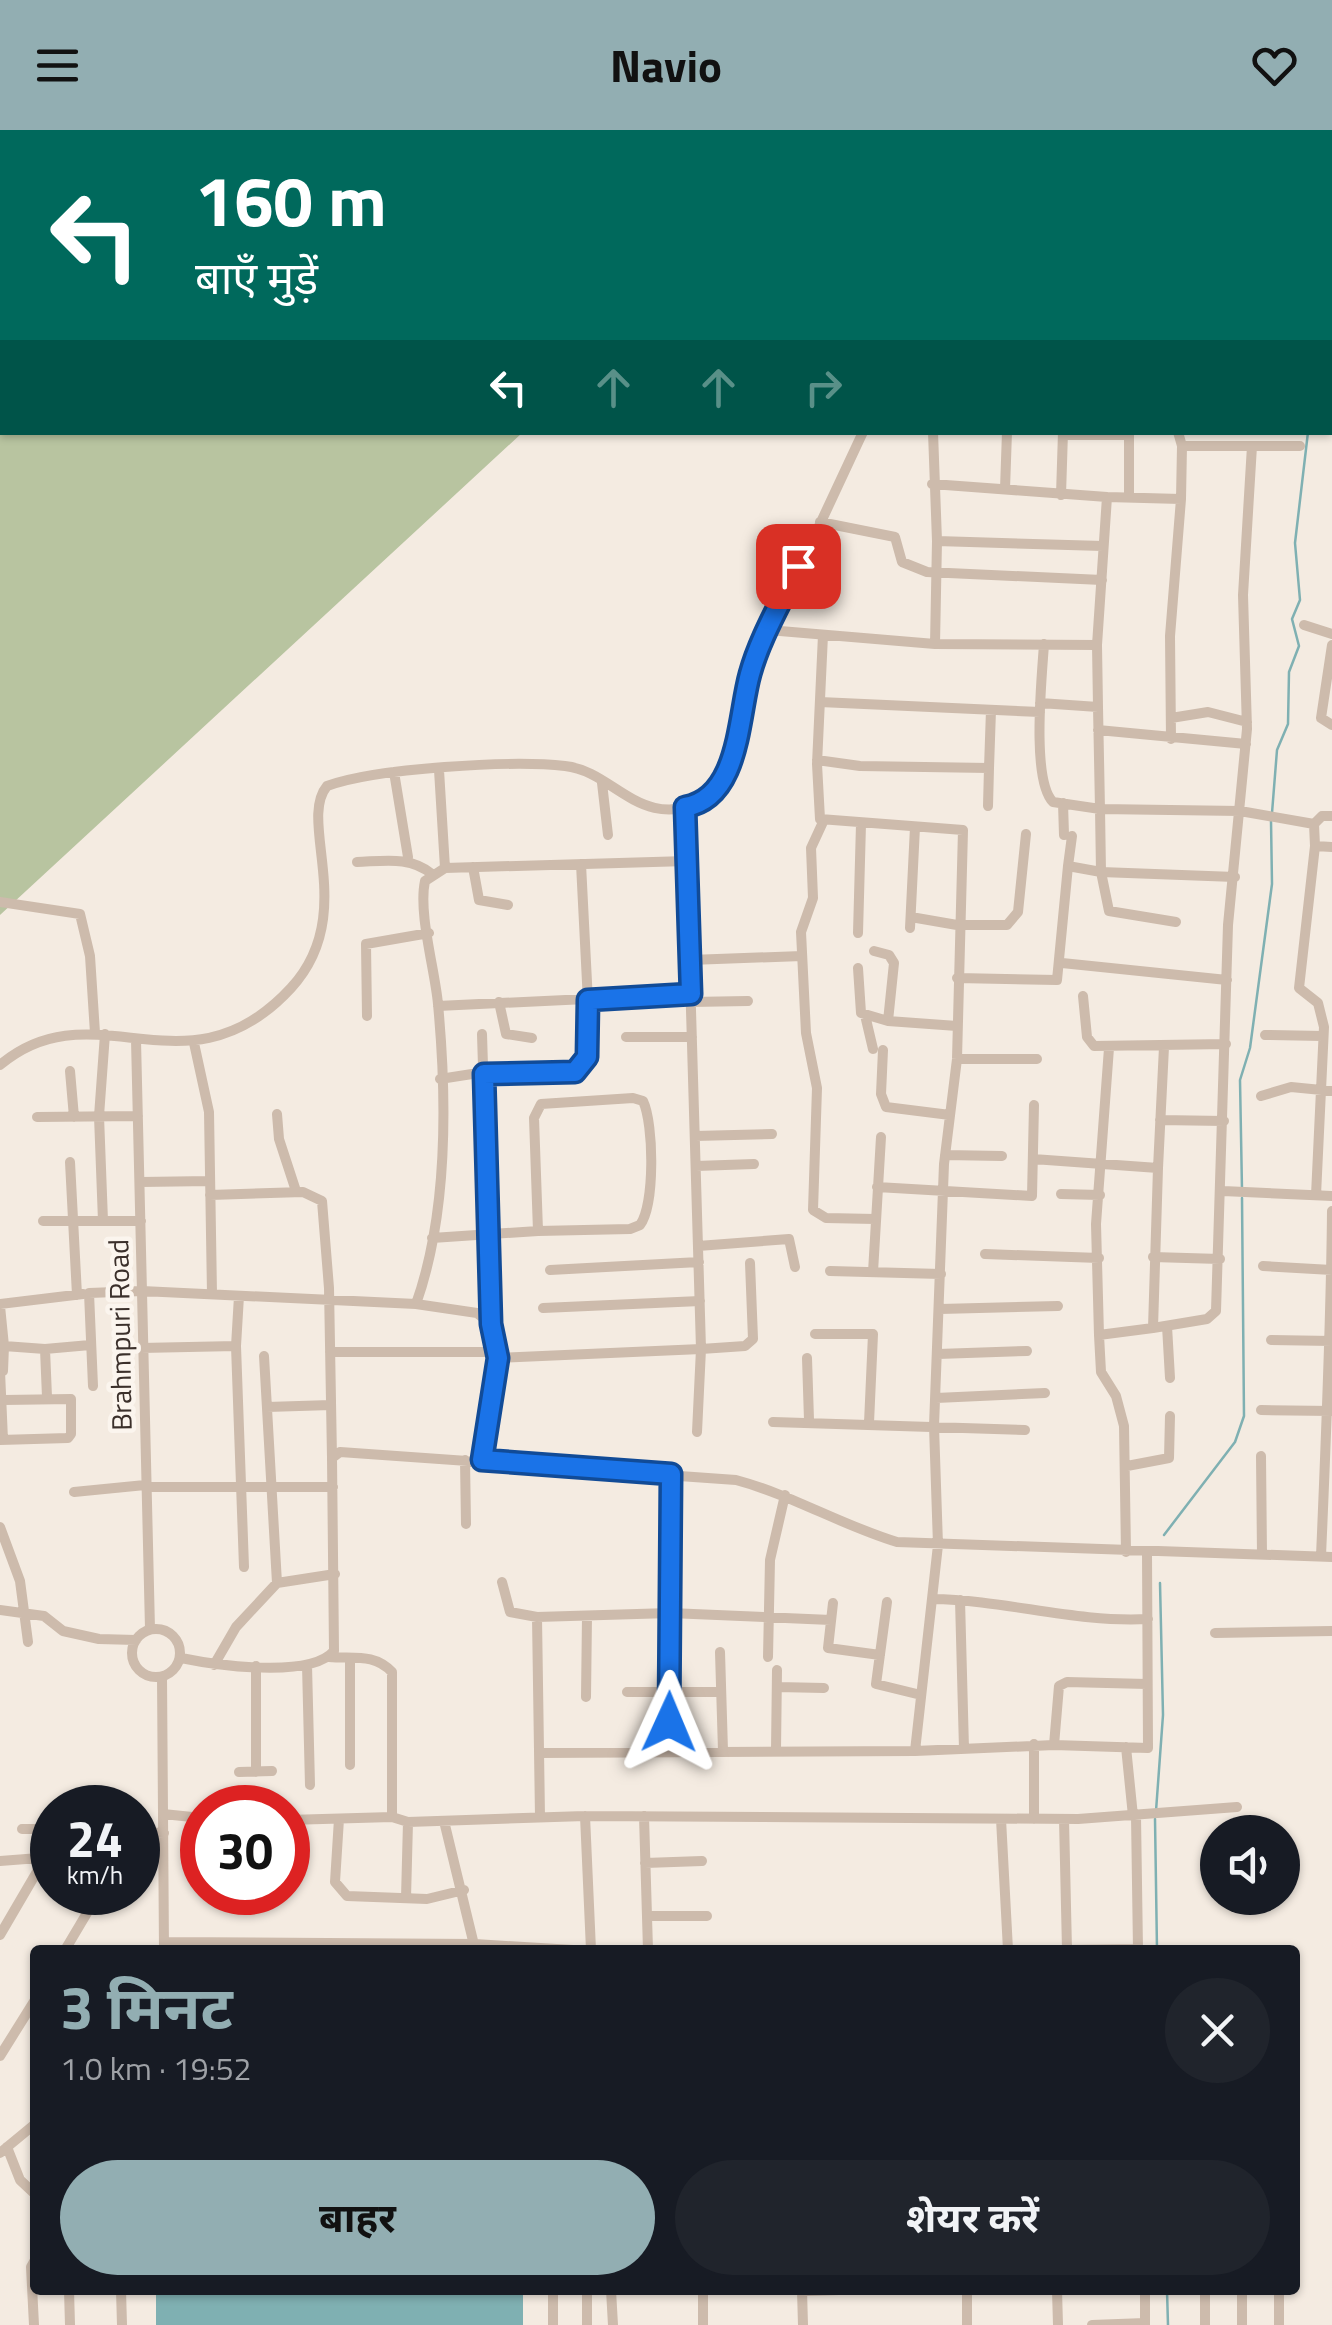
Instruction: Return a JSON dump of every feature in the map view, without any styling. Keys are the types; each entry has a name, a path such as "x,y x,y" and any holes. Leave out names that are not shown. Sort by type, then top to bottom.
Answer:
{"street":[{"path":"0,1065 35,1043 100,1034 194,1043 226,1034 256,1019 292,987 319,946 328,888 317,821 321,794 347,779 394,772 571,766 630,802 685,807 708,798 718,788 744,710 750,674 768,630 862,435"},
{"path":"933,435 937,541 935,644"},
{"path":"1005,490 1008,435"},
{"path":"1061,496 1063,435"},
{"path":"1129,435 1129,497"},
{"path":"1171,739 1170,636 1181,499 1179,435"},
{"path":"1182,446 1300,446"},
{"path":"1099,1335 1207,1319 1216,1311 1223,1190 1228,925 1247,722 1243,595 1252,446"},
{"path":"932,484 1061,496 1181,499"},
{"path":"1107,497 1098,646 1101,872 1108,910 1176,922"},
{"path":"820,522 895,537 906,566 937,572 1102,580"},
{"path":"937,541 1103,546"},
{"path":"1304,624 1332,634"},
{"path":"768,630 935,644 1098,646"},
{"path":"822,635 818,760 823,822 810,848 813,898 801,924 806,1033 817,1088 813,1210 826,1218 876,1218"},
{"path":"1044,644 1040,708 1045,791 1052,802 1100,809 1240,811 1314,824"},
{"path":"1332,645 1322,716 1332,725"},
{"path":"820,702 991,710 1098,707"},
{"path":"988,806 991,710"},
{"path":"1171,718 1208,712 1247,722"},
{"path":"1098,730 1246,744"},
{"path":"818,760 860,766 989,768"},
{"path":"439,770 445,868"},
{"path":"394,772 408,857"},
{"path":"602,783 608,835"},
{"path":"957,978 1048,983 1061,975 1068,866 1063,804"},
{"path":"685,807 702,1349 697,1432"},
{"path":"1316,1195 1323,1036 1318,1003 1299,988 1314,824 1322,816 1332,816"},
{"path":"823,822 963,830 957,925 957,1059 945,1155 934,1426 938,1545 915,1751"},
{"path":"858,933 861,824"},
{"path":"915,827 910,923 1007,926 1018,912 1026,834"},
{"path":"1315,846 1332,847"},
{"path":"358,862 398,860 422,866 432,874"},
{"path":"416,1304 430,1266 440,1148 438,1006 424,890 432,874 445,868 686,861"},
{"path":"440,1079 575,1072 587,1057 581,864"},
{"path":"1068,866 1101,872 1235,877"},
{"path":"473,867 479,900 508,905"},
{"path":"0,902 80,914 100,1034 102,1221"},
{"path":"367,1016 366,944 429,933"},
{"path":"874,951 890,955 894,963 888,1021"},
{"path":"690,960 802,956"},
{"path":"1062,963 1227,980"},
{"path":"858,968 857,1006 865,1015 878,1049 881,1094 886,1107 950,1115"},
{"path":"1083,996 1089,1042 1109,1048 1226,1044"},
{"path":"438,1006 691,998 748,1001"},
{"path":"499,1002 506,1034 532,1038"},
{"path":"865,1015 888,1021 957,1026"},
{"path":"482,1034 491,1324 498,1355 482,1460"},
{"path":"1265,1034 1323,1036"},
{"path":"626,1037 692,1037"},
{"name":"Brahmpuri Road","path":"136,1040 150,1630"},
{"path":"194,1043 209,1112 212,1294"},
{"path":"1153,1328 1164,1047"},
{"path":"1109,1048 1101,1166 1099,1335 1101,1372 1122,1411 1126,1552"},
{"path":"0,1051 17,1053"},
{"path":"957,1059 1037,1059"},
{"path":"70,1070 74,1116"},
{"path":"1261,1096 1291,1088 1332,1091"},
{"path":"432,1238 640,1225 650,1205 648,1117 643,1101 633,1098 547,1102 536,1109 538,1231"},
{"path":"877,1188 1032,1196 1034,1105"},
{"path":"278,1114 279,1140 296,1192"},
{"path":"38,1117 138,1116"},
{"path":"1160,1120 1224,1121"},
{"path":"695,1136 772,1134"},
{"path":"874,1272 880,1137"},
{"path":"945,1155 1002,1156"},
{"path":"1033,1159 1158,1168"},
{"path":"70,1162 92,1386"},
{"path":"696,1166 754,1164"},
{"path":"141,1182 210,1181"},
{"path":"1223,1190 1332,1196"},
{"path":"210,1195 296,1192 322,1202 330,1302 335,1574 334,1652 329,1657"},
{"path":"1061,1194 1100,1195"},
{"path":"332,1458 349,1452 736,1480 785,1495 860,1531 897,1542 1326,1556 1332,1211"},
{"path":"43,1222 141,1221"},
{"path":"698,1246 790,1239 795,1267"},
{"path":"984,1254 1099,1258"},
{"path":"1154,1257 1220,1258"},
{"path":"550,1270 699,1262"},
{"path":"330,1352 498,1355 745,1346 754,1339 750,1263"},
{"path":"1263,1266 1332,1270"},
{"path":"830,1271 941,1274"},
{"path":"4,1400 71,1399 71,1436 2,1440 4,1346 0,1305 142,1291 416,1304 477,1313 491,1324"},
{"path":"239,1296 236,1346 244,1567"},
{"path":"543,1308 700,1301"},
{"path":"940,1309 1058,1306"},
{"path":"1167,1326 1170,1378"},
{"path":"814,1334 873,1334 868,1424"},
{"path":"1271,1340 1332,1341"},
{"path":"4,1346 45,1349 90,1345"},
{"path":"142,1348 236,1346"},
{"path":"45,1349 47,1397"},
{"path":"938,1354 1027,1351"},
{"path":"264,1356 276,1583"},
{"path":"807,1358 809,1420"},
{"path":"936,1398 1045,1394"},
{"path":"267,1407 331,1405"},
{"path":"1261,1410 1330,1411"},
{"path":"1126,1466 1169,1458 1170,1416"},
{"path":"773,1422 809,1420 1025,1430"},
{"path":"1262,1456 1262,1555"},
{"path":"465,1460 466,1524"},
{"path":"669,1752 671,1474"},
{"path":"74,1492 145,1486 333,1488"},
{"path":"768,1657 770,1560 785,1495"},
{"path":"0,1528 14,1557 27,1614 28,1642"},
{"path":"539,1753 915,1751 1034,1744 1148,1748 1151,1552"},
{"path":"214,1665 236,1627 276,1583 335,1574"},
{"path":"502,1582 510,1612 537,1617 670,1613 831,1620"},
{"path":"932,1599 1073,1618 1148,1619"},
{"path":"960,1600 964,1749"},
{"path":"888,1602 877,1686 921,1695"},
{"path":"833,1603 830,1650 880,1655"},
{"path":"0,1610 44,1616 63,1632 99,1639 136,1640"},
{"path":"586,1696 588,1616"},
{"path":"537,1617 540,1817"},
{"path":"150,1630 174,1636 180,1658 174,1670 152,1678 136,1667 132,1648 136,1640 150,1630"},
{"path":"1215,1633 1332,1631"},
{"path":"720,1652 723,1751"},
{"path":"180,1658 214,1665 256,1666 307,1665 329,1657 381,1660 392,1672 392,1818"},
{"path":"350,1658 350,1766"},
{"path":"307,1665 310,1785"},
{"path":"256,1666 256,1772"},
{"path":"776,1750 777,1670"},
{"path":"162,1677 165,1945"},
{"path":"1054,1745 1059,1686 1067,1682 1147,1684"},
{"path":"777,1688 824,1688"},
{"path":"626,1692 722,1692"},
{"path":"1034,1744 1034,1819"},
{"path":"1126,1747 1138,1815 1138,1945"},
{"path":"239,1772 272,1771"},
{"path":"310,1820 392,1818 408,1822 584,1816 1064,1819 1237,1807"},
{"path":"162,1814 180,1816"},
{"path":"584,1816 591,1945"},
{"path":"644,1816 648,1945"},
{"path":"1001,1819 1008,1945"},
{"path":"1064,1819 1066,1945"},
{"path":"340,1820 338,1890 347,1896 427,1899 464,1890"},
{"path":"444,1821 475,1945"},
{"path":"406,1898 408,1822"},
{"path":"22,1829 30,1829"},
{"path":"0,1861 30,1859"},
{"path":"645,1863 702,1861"},
{"path":"0,1933 30,1887"},
{"path":"68,1945 86,1915"},
{"path":"647,1916 707,1916"},
{"path":"0,2056 30,2008"},
{"path":"30,2128 4,2150 20,2180 30,2189"},
{"path":"32,2295 34,2325"},
{"path":"69,2295 70,2325"},
{"path":"121,2295 122,2325"},
{"path":"552,2295 554,2325"},
{"path":"587,2295 588,2325"},
{"path":"612,2295 613,2325"},
{"path":"703,2295 704,2325"},
{"path":"802,2295 803,2325"},
{"path":"966,2295 968,2325"},
{"path":"1057,2295 1058,2325"},
{"path":"1092,2325 1145,2324 1145,2295"},
{"path":"1205,2325 1206,2295"},
{"path":"1242,2295 1242,2325"},
{"path":"1279,2295 1279,2325"}],"green space":[{"path":"0,435 520,435 0,915"}],"water":[{"path":"156,2295 523,2295 523,2325 156,2325"}],"waterway":[{"path":"1272,813 1277,750 1288,724 1289,672 1299,646 1292,619 1300,600 1295,543 1308,435"},
{"path":"1242,1190 1240,1080 1250,1048 1272,884 1271,821"},
{"path":"1164,1535 1235,1442 1244,1416 1242,1198"},
{"path":"1156,1811 1163,1715 1160,1583"},
{"path":"1155,1819 1157,1945"},
{"path":"1167,2295 1168,2325"}],"route":[{"path":"669,1722 671,1474 548,1468 482,1460 498,1358 491,1324 484,1074 575,1072 587,1057 588,1000 691,994 685,807 708,798 718,788 732,754 750,674 798,566"}]}
